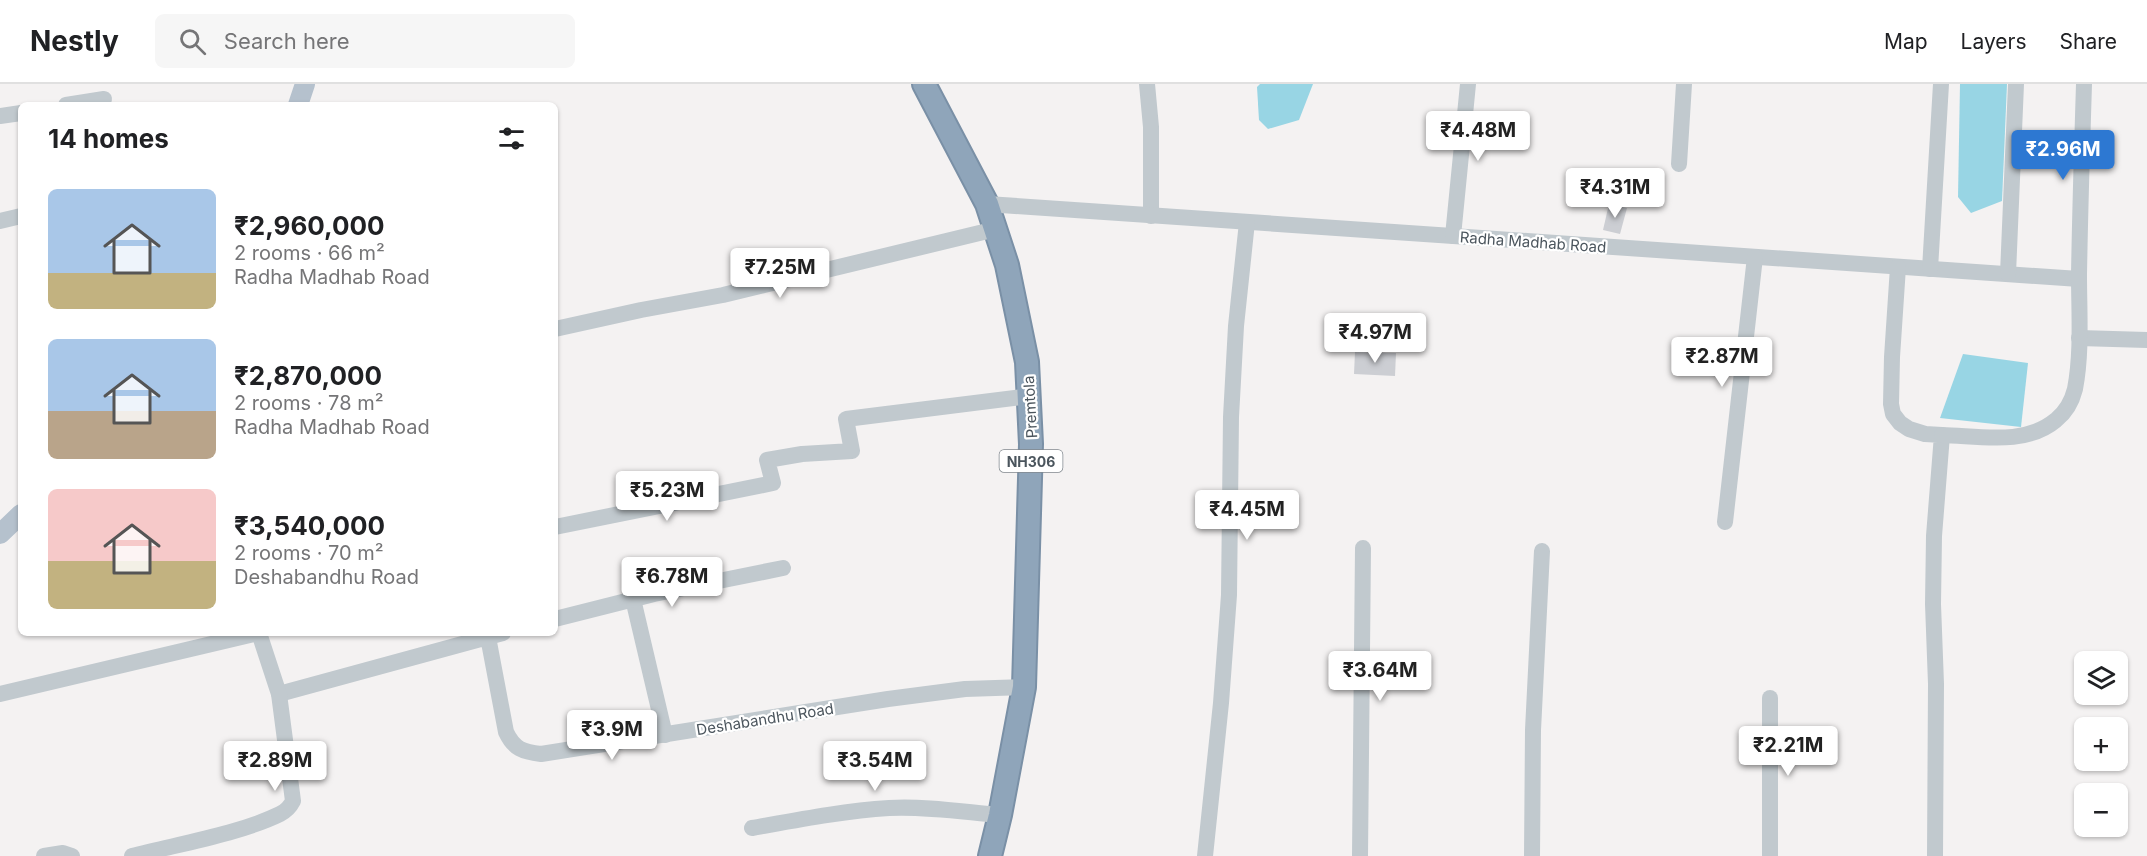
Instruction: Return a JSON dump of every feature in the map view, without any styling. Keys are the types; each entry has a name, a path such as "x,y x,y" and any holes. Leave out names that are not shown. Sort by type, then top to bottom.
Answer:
{"highway":[{"name":"Premtola","path":"924,84 987,204 996,229 1007,265 1025,351 1030,396 1030,508 1024,687 990,856"}],"main road":[{"path":"299,102 305,84"},
{"path":"0,534 18,517"}],"street":[{"path":"1147,84 1151,127 1151,216"},
{"path":"1453,236 1468,84"},
{"path":"1679,164 1684,84"},
{"path":"1930,269 1941,84"},
{"path":"2008,274 2016,84"},
{"path":"1898,267 1891,404 1893,414 1900,423 1909,429 1925,434 2015,437 2035,434 2056,420 2068,407 2074,390 2079,338 2084,84"},
{"path":"86,102 105,99"},
{"path":"0,116 18,113"},
{"name":"Radha Madhab Road","path":"987,204 2079,279"},
{"path":"0,221 18,217"},
{"path":"1205,856 1221,703 1229,595 1231,417 1236,326 1247,222"},
{"path":"558,328 723,295 996,229"},
{"path":"1725,522 1755,257"},
{"path":"2079,338 2147,340"},
{"path":"558,526 773,483 767,460 802,454 852,451 846,419 1030,396"},
{"path":"1935,856 1934,536 1942,435"},
{"path":"1360,856 1363,548"},
{"path":"1532,856 1533,730 1542,551"},
{"path":"558,618 783,568"},
{"path":"633,600 665,735"},
{"path":"0,694 245,636"},
{"path":"132,856 246,827 289,808 293,801 292,783 279,694 259,636"},
{"name":"Deshabandhu Road","path":"279,694 492,636"},
{"name":"Deshabandhu Road","path":"496,636 506,732 516,748 524,752 541,754 964,689 1024,687"},
{"path":"1770,698 1770,856"},
{"path":"752,828 891,808 931,808 1000,815"},
{"path":"44,856 63,853 72,856"}],"water":[{"path":"1260,84 1313,84 1299,120 1268,129 1259,120 1257,87"},
{"path":"1960,84 2007,84 2002,201 1971,213 1958,197"},
{"path":"1963,354 2028,363 2021,427 1940,418"}],"building":[{"path":"1609,204 1627,208 1620,234 1603,230"},
{"path":"1355,352 1396,353 1395,376 1354,374"}]}
